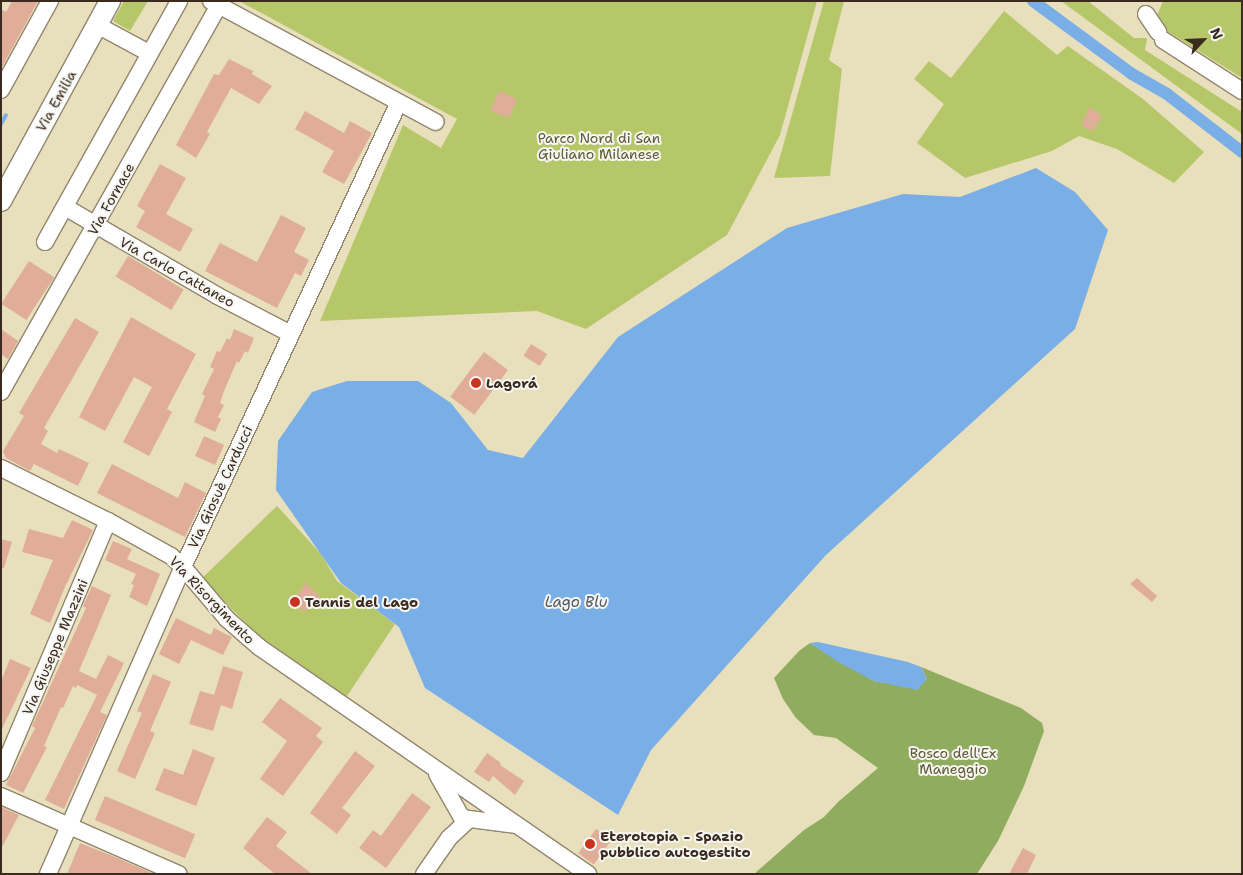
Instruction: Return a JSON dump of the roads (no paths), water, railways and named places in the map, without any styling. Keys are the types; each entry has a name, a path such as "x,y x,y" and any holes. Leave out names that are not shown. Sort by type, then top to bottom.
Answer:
{"main road":[{"name":"Via Emilia","path":"1,201 110,1"}],"street":[{"path":"1,90 50,1"},
{"path":"46,242 178,1"},
{"path":"215,3 398,104 436,122"},
{"name":"Via Fornace","path":"1,392 96,226 215,3"},
{"path":"1146,14 1160,36 1242,90"},
{"path":"97,25 149,54"},
{"name":"Via Giosuè Carducci","path":"48,874 183,567 398,104"},
{"name":"Via Carlo Cattaneo","path":"65,207 218,296 291,334"},
{"name":"Via Risorgimento","path":"1,468 161,549 183,567 216,608 251,642 291,672 435,770 477,796 588,874"},
{"name":"Via Giuseppe Mazzini","path":"1,773 108,521"},
{"name":"Via Risorgimento","path":"435,770 464,816 516,825"},
{"path":"1,796 179,874"},
{"path":"424,874 464,816 462,796 477,796 483,810 464,816"}],"water":[{"name":"Lago Blu","path":"1036,168 1075,192 1108,230 1075,329 826,555 651,750 618,815 425,688 399,627 341,583 276,490 278,441 312,392 347,381 418,381 451,403 488,450 523,458 618,337 787,228 903,194 960,197"},
{"path":"818,642 908,662 921,667 927,679 917,690 874,681 838,662 810,643"}],"waterway":[{"path":"1033,1 1132,74 1167,94 1242,152"},
{"path":"1,124 6,115"}],"place":[{"name":"Lagorá","path":"476,383"},
{"name":"Tennis del Lago","path":"295,602"},
{"name":"Eterotopia - Spazio pubblico autogestito","path":"590,844"}],"park label":[{"name":"Parco Nord di San Giuliano Milanese","path":"599,146"},
{"name":"Bosco dell'Ex Maneggio","path":"953,762"}]}
